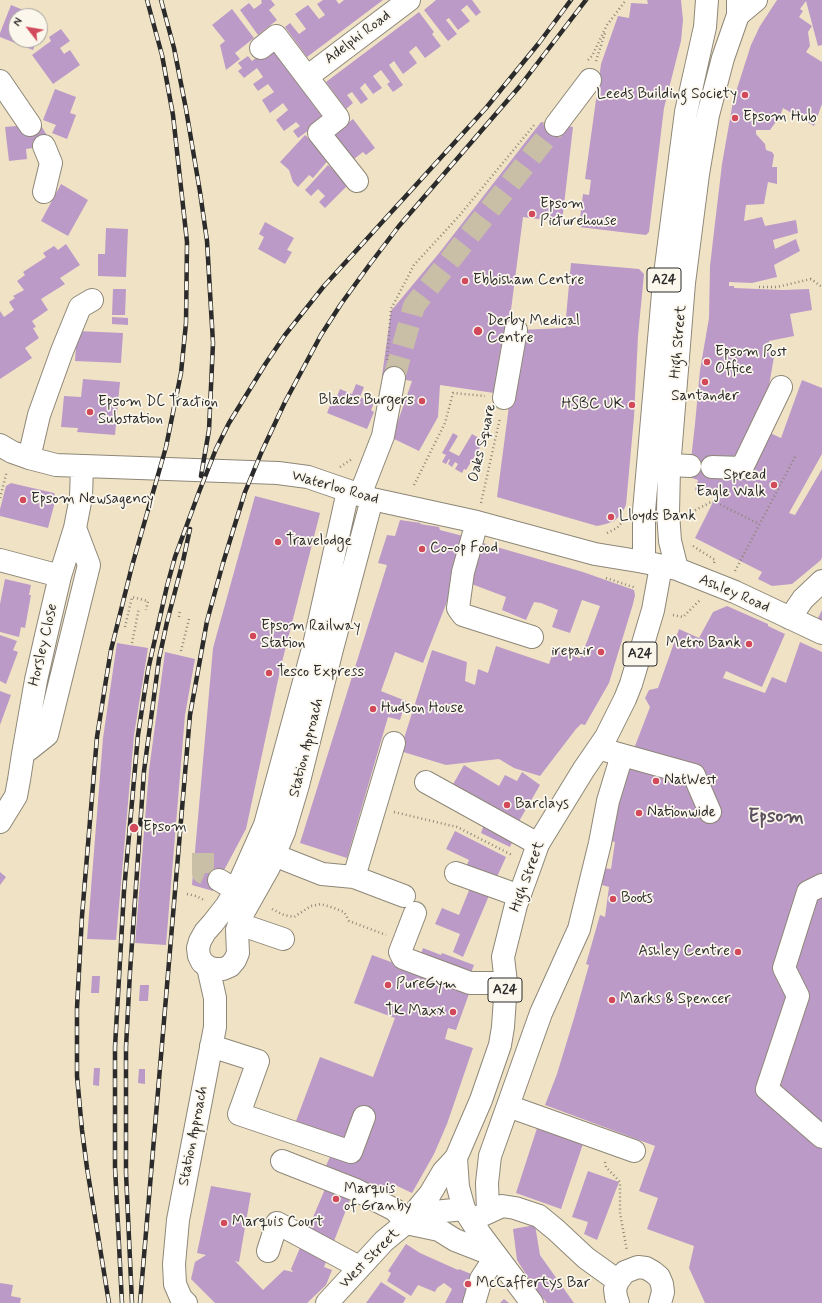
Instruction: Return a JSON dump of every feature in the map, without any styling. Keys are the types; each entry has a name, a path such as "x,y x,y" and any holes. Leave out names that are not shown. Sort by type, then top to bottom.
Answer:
{"main road":[{"name":"Adelphi Road","path":"307,77 409,0"},
{"name":"High Street","path":"660,566 644,511 664,282 686,112 705,27 707,0"},
{"path":"738,7 756,0"},
{"name":"High Street","path":"456,1158 481,1100 500,1045 503,1027 506,984 503,957 520,896 531,864 538,844 606,737 625,699 631,684 653,610 660,566 670,541 668,513 680,466 684,284 698,174 708,115 738,7"},
{"path":"261,48 276,36 338,118 319,133 357,180"},
{"path":"546,124 588,71"},
{"path":"5,88 30,125"},
{"path":"44,146 51,163 44,192"},
{"path":"28,458 39,415 62,351 80,308 92,300"},
{"path":"504,398 516,330"},
{"path":"360,495 383,436 390,370"},
{"path":"712,466 742,468 781,387"},
{"name":"Waterloo Road","path":"0,445 12,452 28,458 56,465 278,473 308,477 360,495 477,522 595,554 660,566"},
{"name":"Horsley Close","path":"0,822 16,796 36,680 60,576 75,528 80,497 82,466"},
{"name":"Station Approach","path":"200,965 215,969 223,969 230,966 235,960 238,953 238,931 243,913 269,867 284,832 298,785 332,649 360,495"},
{"name":"Station Approach","path":"186,1303 181,1298 175,1284 174,1264 178,1220 215,1027 214,998 200,965 198,948 202,936 227,905 228,885 265,825 314,645 336,544 360,495"},
{"path":"477,522 463,572 458,608 463,615 532,637"},
{"path":"23,754 47,735 89,565 75,528"},
{"path":"0,560 60,576"},
{"name":"Ashley Road","path":"660,566 735,592 822,633"},
{"path":"790,618 803,599 822,581"},
{"path":"354,877 394,743"},
{"path":"598,748 694,775 710,812"},
{"path":"474,1214 487,1182 490,1156 541,1013 580,929 608,801 622,755"},
{"path":"426,782 538,844"},
{"path":"274,855 322,874 354,877 410,904 400,952 403,958 470,984 506,984"},
{"path":"456,873 520,896"},
{"path":"822,885 808,892 784,968 798,996 767,1089 822,1137"},
{"path":"238,931 281,946"},
{"path":"211,1046 258,1062 239,1114 351,1152 364,1116"},
{"path":"508,1106 634,1151"},
{"name":"A24","path":"456,1158 458,1187 496,1256 532,1303"},
{"name":"West Street","path":"327,1303 384,1241 410,1218 430,1194 443,1172 456,1158"},
{"path":"282,1161 356,1190 410,1218 440,1230 455,1240 496,1256 481,1280 474,1303"},
{"path":"410,1218 474,1214 502,1206 515,1208 539,1216 586,1258 624,1275"},
{"path":"268,1251 277,1223 359,1267"},
{"path":"618,1303 616,1289 624,1275 638,1267 646,1268 659,1277 663,1292 660,1303"}],"path":[{"path":"588,71 592,56 608,24 626,0"},
{"path":"588,71 608,24"},
{"path":"390,370 391,309 414,265 546,124"},
{"path":"758,287 777,287 811,279 822,287"},
{"name":"Oaks Square","path":"414,484 445,423 454,393 504,398 477,522"},
{"path":"740,561 796,455"},
{"path":"338,468 355,458"},
{"path":"0,498 8,468"},
{"path":"687,514 713,501 759,524"},
{"path":"607,533 617,528 626,516"},
{"path":"690,541 694,547 715,560 712,569"},
{"path":"605,578 633,587 636,589 637,595"},
{"path":"125,627 132,597 148,601 146,610"},
{"path":"668,614 683,618 703,597"},
{"path":"132,643 139,608"},
{"path":"179,617 180,610"},
{"path":"181,651 189,619"},
{"path":"392,812 457,827 531,864"},
{"path":"602,1140 606,1167 620,1182 620,1213 624,1275"}],"building":[{"path":"262,0 271,0 275,5 269,10 277,20 258,35 240,10 249,3 254,9 262,3"},
{"path":"323,0 336,0 339,4 344,0 383,0 307,57 285,27 290,23 299,34 306,29 295,14 308,5 319,19 325,15 317,4"},
{"path":"436,0 472,0 481,12 476,16 467,5 461,10 470,21 458,30 449,18 446,20 457,34 448,41 424,10"},
{"path":"647,0 681,0 683,20 681,41 664,108 649,232 646,235 579,227 583,194 589,195 591,180 585,179 601,64 618,16 629,18 631,3 648,4"},
{"path":"777,0 822,0 822,45 818,46 806,1 800,9 803,11 799,17 812,26 808,32 810,46 806,52 822,62 822,104 814,126 783,108 779,119 770,130 756,130 756,134 765,144 766,150 772,152 774,155 772,167 777,167 777,184 768,182 764,204 746,205 744,221 762,217 765,226 796,220 798,233 773,240 775,249 796,239 800,251 774,265 777,277 752,283 729,282 729,286 734,286 734,288 783,290 809,289 812,310 790,314 794,336 769,341 770,346 765,345 765,349 775,351 766,403 731,472 768,432 781,438 802,380 822,388 822,454 789,513 795,515 822,469 822,557 821,560 792,584 772,586 758,579 762,572 695,538 716,496 695,490 698,480 689,477 700,370 709,318 710,266 713,240 722,164 733,101 751,45 760,26"},
{"path":"11,5 18,8 10,8"},
{"path":"232,9 254,38 235,53 240,59 226,70 220,45 225,41 212,25"},
{"path":"419,12 434,32 432,34 441,46 425,58 416,46 409,52 417,63 403,74 394,61 389,65 403,85 393,92 387,84 390,82 381,70 373,76 382,88 373,94 365,83 360,88 368,99 361,104 352,92 347,95 353,103 346,109 326,82"},
{"path":"8,13 8,40 0,37 0,33"},
{"path":"61,29 70,41 60,48 64,54 70,50 80,65 53,84 32,55 42,48 48,48 48,43 51,41 49,37"},
{"path":"270,47 324,119 298,138 293,131 300,126 296,122 284,131 276,120 288,110 283,103 270,113 262,100 274,92 268,84 258,91 253,84 263,77 257,68 244,78 238,71 242,68 238,63 248,56 252,61"},
{"path":"55,89 76,97 70,113 76,115 67,139 52,133 56,125 43,120"},
{"path":"353,119 375,148 366,155 363,152 354,159 334,134"},
{"name":"Ebbisham Centre","path":"541,122 573,127 562,222 523,217 507,341 502,340 494,393 440,385 438,417 419,451 392,438 412,381 382,376 391,311 440,252"},
{"path":"40,124 53,145 26,149 27,159 9,161 5,127"},
{"path":"305,135 330,158 313,178 309,175 298,187 293,182 289,170 280,162"},
{"path":"328,165 349,184 325,208 319,202 325,196 318,189 311,196 305,190"},
{"path":"61,184 88,200 68,236 41,221"},
{"path":"265,222 294,238 287,250 292,252 285,264 258,249 264,237 259,234"},
{"path":"106,228 128,229 126,277 98,276 98,254 105,254"},
{"path":"66,244 80,265 60,278 65,284 41,299 48,310 32,321 36,327 33,328 39,338 25,348 32,358 0,379 0,311 4,317 14,310 9,302 15,298 13,296 24,290 17,281 25,275 23,272 46,257 43,253 54,246 58,250"},
{"path":"571,263 639,269 644,274 626,505 621,515 614,521 597,526 497,497 519,330 565,328"},
{"path":"113,289 126,289 125,315 112,315"},
{"path":"112,317 128,318 128,325 112,324"},
{"path":"77,331 123,333 121,363 75,361"},
{"name":"Epsom DC Traction Substation","path":"83,379 120,382 115,435 77,432 78,428 61,427 64,396 81,397"},
{"path":"356,384 364,387 360,397 374,403 371,410 374,412 367,429 327,413 334,395 337,396 340,389 352,394"},
{"path":"453,433 458,436 449,451 459,456 472,434 484,441 466,470 464,469 462,473 455,469 458,464 455,462 452,467 448,464 449,459 446,464 442,462 446,455 442,453"},
{"path":"11,483 54,493 56,498 48,528 0,516 0,509 6,486"},
{"path":"255,496 320,513 281,666 246,829 213,891 192,885 213,648"},
{"name":"Hudson House","path":"400,520 439,527 440,530 463,536 454,584 423,663 395,652 381,691 406,701 400,720 388,717 347,858 300,843 387,565 378,563 387,535 395,536"},
{"path":"483,543 583,572 634,590 635,595 633,604 609,683 585,725 581,724 576,729 540,776 514,768 499,759 446,765 400,751 432,650 467,662 465,681 475,685 478,669 488,673 496,646 549,664 554,649 580,658 588,639 600,606 582,600 570,633 552,627 558,610 541,603 534,602 526,620 502,610 506,597 469,583"},
{"path":"5,579 31,585 29,595 31,595 25,628 21,627 19,637 0,632 0,604"},
{"name":"Ashley Centre","path":"727,606 768,624 768,626 785,634 762,687 726,671 723,678 765,693 772,677 786,683 800,642 822,652 822,1303 705,1303 689,1268 694,1246 647,1229 658,1198 639,1191 655,1146 545,1105 557,1074 574,1018 589,965 586,964 600,915 605,917 609,887 602,885 604,868 611,869 615,842 610,841 613,818 630,759 650,707 645,698 649,690 658,688 679,629 699,638 713,612"},
{"path":"822,610 822,626 820,625 818,618"},
{"path":"0,635 17,641 13,650 18,652 6,684 0,681"},
{"path":"117,643 148,648 134,735 116,940 87,939 103,738"},
{"path":"165,652 195,659 185,715 166,945 135,943 149,770"},
{"path":"0,691 11,695 0,725"},
{"name":"Barclays","path":"464,765 499,786 505,775 517,781 522,772 540,785 518,823 452,786"},
{"path":"486,819 516,834 510,847 481,833"},
{"path":"455,831 506,857 496,879 466,867 469,860 446,849"},
{"path":"0,872 6,877 0,885"},
{"path":"472,883 491,891 463,957 453,952 460,934 435,924 442,908 459,915"},
{"path":"423,948 441,955 442,953 474,965 469,978 419,959"},
{"path":"372,955 470,991 456,1030 448,1028 445,1039 473,1048 447,1124 434,1154 412,1193 393,1184 387,1197 325,1168 337,1141 296,1121 320,1057 373,1077 395,1018 354,1003"},
{"path":"92,976 100,976 99,993 91,993"},
{"path":"140,985 149,985 148,1001 139,1001"},
{"path":"94,1068 100,1068 99,1086 93,1085"},
{"path":"139,1069 145,1069 145,1084 138,1083"},
{"path":"539,1122 585,1138 561,1209 516,1193"},
{"path":"588,1171 619,1182 597,1240 584,1234 588,1222 572,1217"},
{"path":"328,1182 353,1192 324,1267 332,1270 326,1285 307,1303 215,1303 191,1279 195,1262 206,1255 197,1253 211,1186 251,1193 239,1262 235,1261 263,1290 284,1270 293,1272 291,1269"},
{"path":"535,1225 540,1255 574,1303 547,1303 534,1287 517,1260 513,1229"},
{"path":"406,1244 420,1253 458,1270 459,1269 476,1276 466,1303 445,1303 452,1289 444,1283 437,1288 435,1292 418,1285 411,1296 387,1281 391,1273 388,1271"},
{"path":"381,1282 406,1298 403,1303 366,1303"},
{"path":"0,1283 13,1285 11,1296 21,1298 20,1303 0,1303"},
{"path":"504,1299 509,1303 500,1303"}],"tunnel":[{"path":"394,378 414,306 556,125"},
{"path":"203,853 203,873 219,880"}],"railway":[{"path":"109,1303 87,1168 77,1076 77,1008 82,916 97,737 111,650 132,566 166,447 181,373 186,323 187,242 173,115 162,55 147,0"},
{"path":"161,0 174,48 186,109 207,241 213,343 209,430 201,476"},
{"path":"122,1303 115,1167 115,1047 124,891 138,735 148,670 175,557 216,449 229,423 285,335 324,286 486,108 539,43 571,0"},
{"path":"140,1303 190,715 207,621 245,492 285,402 321,335 341,304 399,226 520,86 586,0"},
{"path":"132,1303 126,1173 126,1047 144,771 159,659 190,529"}],"place":[{"name":"Leeds Building Society","path":"745,95"},
{"name":"Epsom Hub","path":"735,118"},
{"name":"Epsom Picturehouse","path":"532,214"},
{"name":"Ebbisham Centre","path":"465,281"},
{"name":"Derby Medical Centre","path":"478,331"},
{"name":"Epsom Post Office","path":"707,362"},
{"name":"Santander","path":"705,382"},
{"name":"Blacks Burgers","path":"422,401"},
{"name":"HSBC UK","path":"632,405"},
{"name":"Epsom DC Traction Substation","path":"90,412"},
{"name":"Spread Eagle Walk","path":"774,485"},
{"name":"Epsom Newsagency","path":"23,500"},
{"name":"Lloyds Bank","path":"611,517"},
{"name":"Travelodge","path":"278,542"},
{"name":"Co-op Food","path":"422,549"},
{"name":"Epsom Railway Station","path":"253,636"},
{"name":"Metro Bank","path":"749,644"},
{"name":"irepair","path":"601,652"},
{"name":"Tesco Express","path":"269,673"},
{"name":"Hudson House","path":"373,709"},
{"name":"NatWest","path":"656,781"},
{"name":"Barclays","path":"507,805"},
{"name":"Nationwide","path":"639,813"},
{"name":"Epsom","path":"134,828"},
{"name":"Boots","path":"613,899"},
{"name":"Ashley Centre","path":"738,952"},
{"name":"PureGym","path":"388,985"},
{"name":"Marks & Spencer","path":"612,1000"},
{"name":"TK Maxx","path":"453,1012"},
{"name":"Marquis of Granby","path":"336,1199"},
{"name":"Marquis Court","path":"224,1223"},
{"name":"McCaffertys Bar","path":"468,1284"}],"district":[{"name":"Epsom","path":"776,818"}]}
